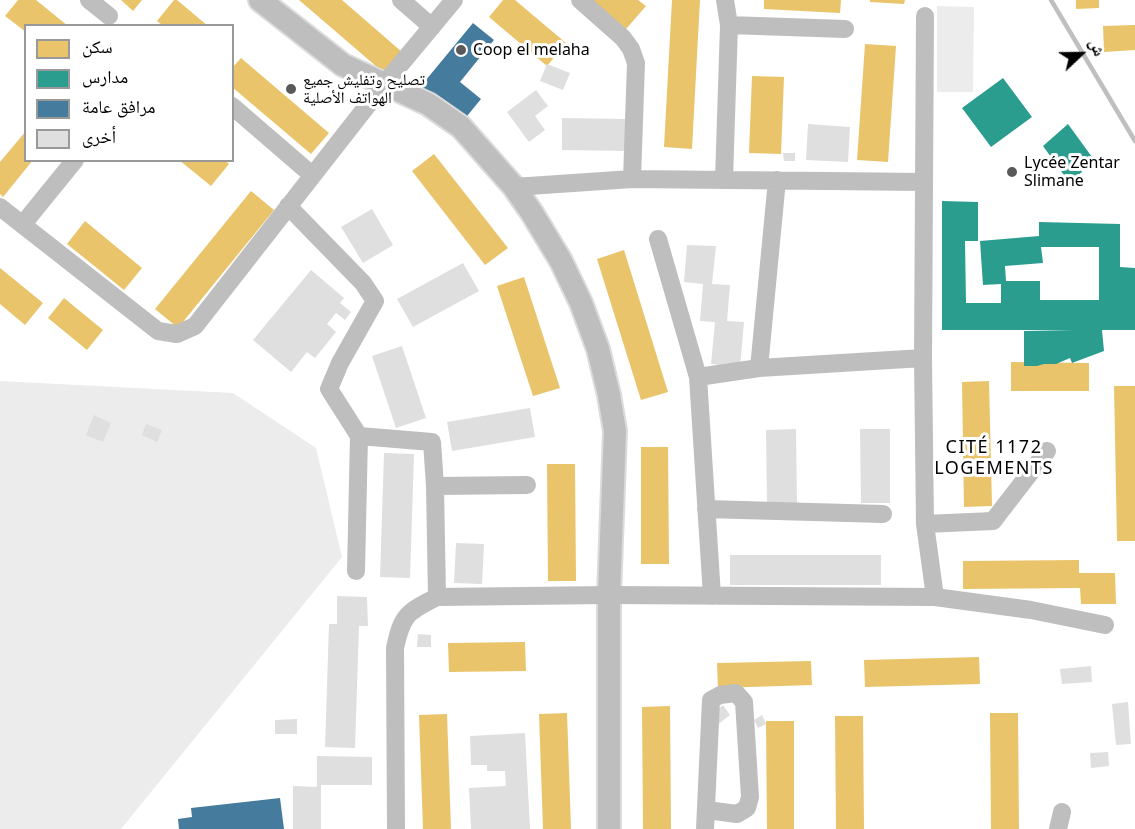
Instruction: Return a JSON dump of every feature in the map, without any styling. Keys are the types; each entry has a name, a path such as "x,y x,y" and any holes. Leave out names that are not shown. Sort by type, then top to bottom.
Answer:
{"main road":[{"path":"260,0 343,65 428,104 461,127 514,187 561,261 581,303 598,349 615,432 609,595 609,829"}],"street":[{"path":"89,0 109,16"},
{"path":"401,0 432,27"},
{"path":"0,207 158,330 177,334 195,326 385,83 454,0"},
{"path":"580,0 623,38 631,49 636,63 632,179"},
{"path":"724,180 729,26 725,0"},
{"path":"925,16 923,358 925,524 935,597"},
{"path":"729,26 845,29"},
{"path":"234,108 312,175"},
{"path":"23,224 73,162"},
{"path":"514,187 632,179 924,182"},
{"path":"759,368 777,180"},
{"path":"288,206 363,283 375,301 340,363 329,389 359,435 356,571"},
{"path":"658,239 698,377 712,596"},
{"path":"698,377 759,368 923,358"},
{"path":"359,435 432,442 437,597"},
{"path":"925,524 993,521 1047,451"},
{"path":"435,486 527,485"},
{"path":"706,509 883,514"},
{"path":"396,829 395,648 400,625 412,609 437,597 609,595 935,597 1031,610 1106,625"},
{"path":"705,829 711,700 720,695 736,693 744,702 750,797 747,808 737,814 707,810"}],"shaded area":[{"path":"937,6 974,7 973,92 937,92"},
{"path":"0,381 233,393 316,448 342,557 121,829 0,829"}],"building: سكن":[{"path":"18,0 36,0 66,24 24,24 24,30 5,16"},
{"path":"121,0 142,0 133,11"},
{"path":"174,0 177,0 206,24 161,24 157,21"},
{"path":"299,0 342,0 402,52 384,73"},
{"path":"503,0 515,0 566,43 547,66 489,17"},
{"path":"592,0 638,0 646,6 626,29"},
{"path":"672,0 700,0 692,149 664,147"},
{"path":"764,0 841,0 840,13 764,9"},
{"path":"870,0 905,0 904,4 870,2"},
{"path":"1076,0 1099,0 1099,8 1076,9"},
{"path":"1135,25 1135,50 1104,52 1103,26"},
{"path":"865,44 896,46 888,162 857,160"},
{"path":"241,58 329,133 311,154 234,89 234,66"},
{"path":"752,76 784,77 781,154 749,153"},
{"path":"24,133 24,162 31,162 3,197 0,194 0,162"},
{"path":"434,154 508,248 485,265 412,171"},
{"path":"181,162 227,162 229,164 211,186"},
{"path":"251,191 274,210 178,328 155,309"},
{"path":"85,221 142,268 124,290 67,244"},
{"path":"624,250 668,392 641,400 597,259"},
{"path":"0,268 43,303 25,325 0,304"},
{"path":"524,277 560,388 533,396 497,286"},
{"path":"64,298 103,330 87,350 48,318"},
{"path":"1011,362 1089,363 1089,391 1011,391"},
{"path":"989,381 992,506 964,507 962,382"},
{"path":"1114,386 1135,386 1135,541 1117,541"},
{"path":"641,447 668,447 669,564 641,564"},
{"path":"547,464 575,464 576,581 548,581"},
{"path":"1079,560 1079,573 1115,573 1116,604 1081,604 1080,588 963,589 963,561"},
{"path":"525,642 526,671 449,672 448,643"},
{"path":"979,657 980,684 865,687 864,660"},
{"path":"811,661 812,685 718,688 717,663"},
{"path":"670,706 671,829 643,829 642,707"},
{"path":"567,713 571,829 543,829 539,714"},
{"path":"990,713 1018,713 1019,829 991,829"},
{"path":"447,714 451,829 423,829 419,715"},
{"path":"835,716 863,716 864,829 836,829"},
{"path":"766,721 794,721 794,829 767,829"}],"building: مدارس":[{"path":"1003,78 1032,117 991,147 962,108"},
{"path":"1068,124 1092,157 1079,167 1082,172 1069,182 1043,146"},
{"path":"942,201 978,202 978,241 965,241 966,303 1001,303 1001,284 983,285 980,241 1039,236 1039,222 1120,224 1120,267 1135,268 1135,330 1102,330 1104,351 1072,363 1070,358 1056,364 1024,366 1024,331 1074,330 942,330","holes":["1041,247 1099,247 1099,300 1040,300 1040,281 1006,281 1005,266 1043,263"]}],"building: مرافق عامة":[{"path":"473,23 494,40 460,82 481,99 463,121 421,86"},
{"path":"280,798 284,829 179,829 178,819 192,817 191,808"}],"building: أخرى":[{"path":"547,64 570,73 563,90 540,81"},
{"path":"536,90 548,106 535,116 545,130 529,142 507,112"},
{"path":"562,118 627,119 626,151 562,150"},
{"path":"808,124 850,127 848,162 806,160"},
{"path":"783,153 795,153 795,161 784,161"},
{"path":"372,209 393,245 363,263 341,227"},
{"path":"687,245 716,246 712,284 730,285 727,321 744,322 740,367 711,364 715,322 700,321 703,284 684,282"},
{"path":"463,263 479,291 413,327 397,299"},
{"path":"311,270 344,298 340,303 351,312 345,320 336,313 327,324 336,332 315,358 307,352 291,372 253,340"},
{"path":"402,346 426,418 396,428 372,356"},
{"path":"530,408 535,437 452,451 447,422"},
{"path":"94,415 111,423 103,442 86,435"},
{"path":"146,424 162,430 157,442 142,435"},
{"path":"796,429 797,504 767,504 766,430"},
{"path":"860,429 890,429 890,503 861,503"},
{"path":"384,453 414,454 410,578 380,577"},
{"path":"456,543 484,544 482,584 454,583"},
{"path":"730,555 881,555 881,585 730,585"},
{"path":"337,596 367,597 368,626 359,626 355,748 325,747 329,624 337,624"},
{"path":"418,634 431,635 431,647 417,647"},
{"path":"1091,666 1092,682 1062,684 1060,669"},
{"path":"1128,702 1131,744 1116,745 1112,704"},
{"path":"723,705 730,715 716,726 703,721"},
{"path":"762,715 766,724 758,728 754,720"},
{"path":"297,719 297,734 275,734 275,720"},
{"path":"525,733 530,829 471,829 469,788 506,786 505,771 487,771 487,765 471,765 470,736"},
{"path":"1108,752 1109,766 1091,768 1090,753"},
{"path":"317,756 372,757 372,785 321,785 321,829 293,829 293,786 317,787"}],"waterway":[{"path":"1051,0 1135,141"}],"place":[{"name":"Coop el melaha","path":"461,50"},
{"name":"تصليح وتفليش جميع الهواتف الأصلية","path":"291,89"},
{"name":"Lycée Zentar Slimane","path":"1012,172"}],"district":[{"name":"CITÉ 1172 LOGEMENTS","path":"994,458"}]}
